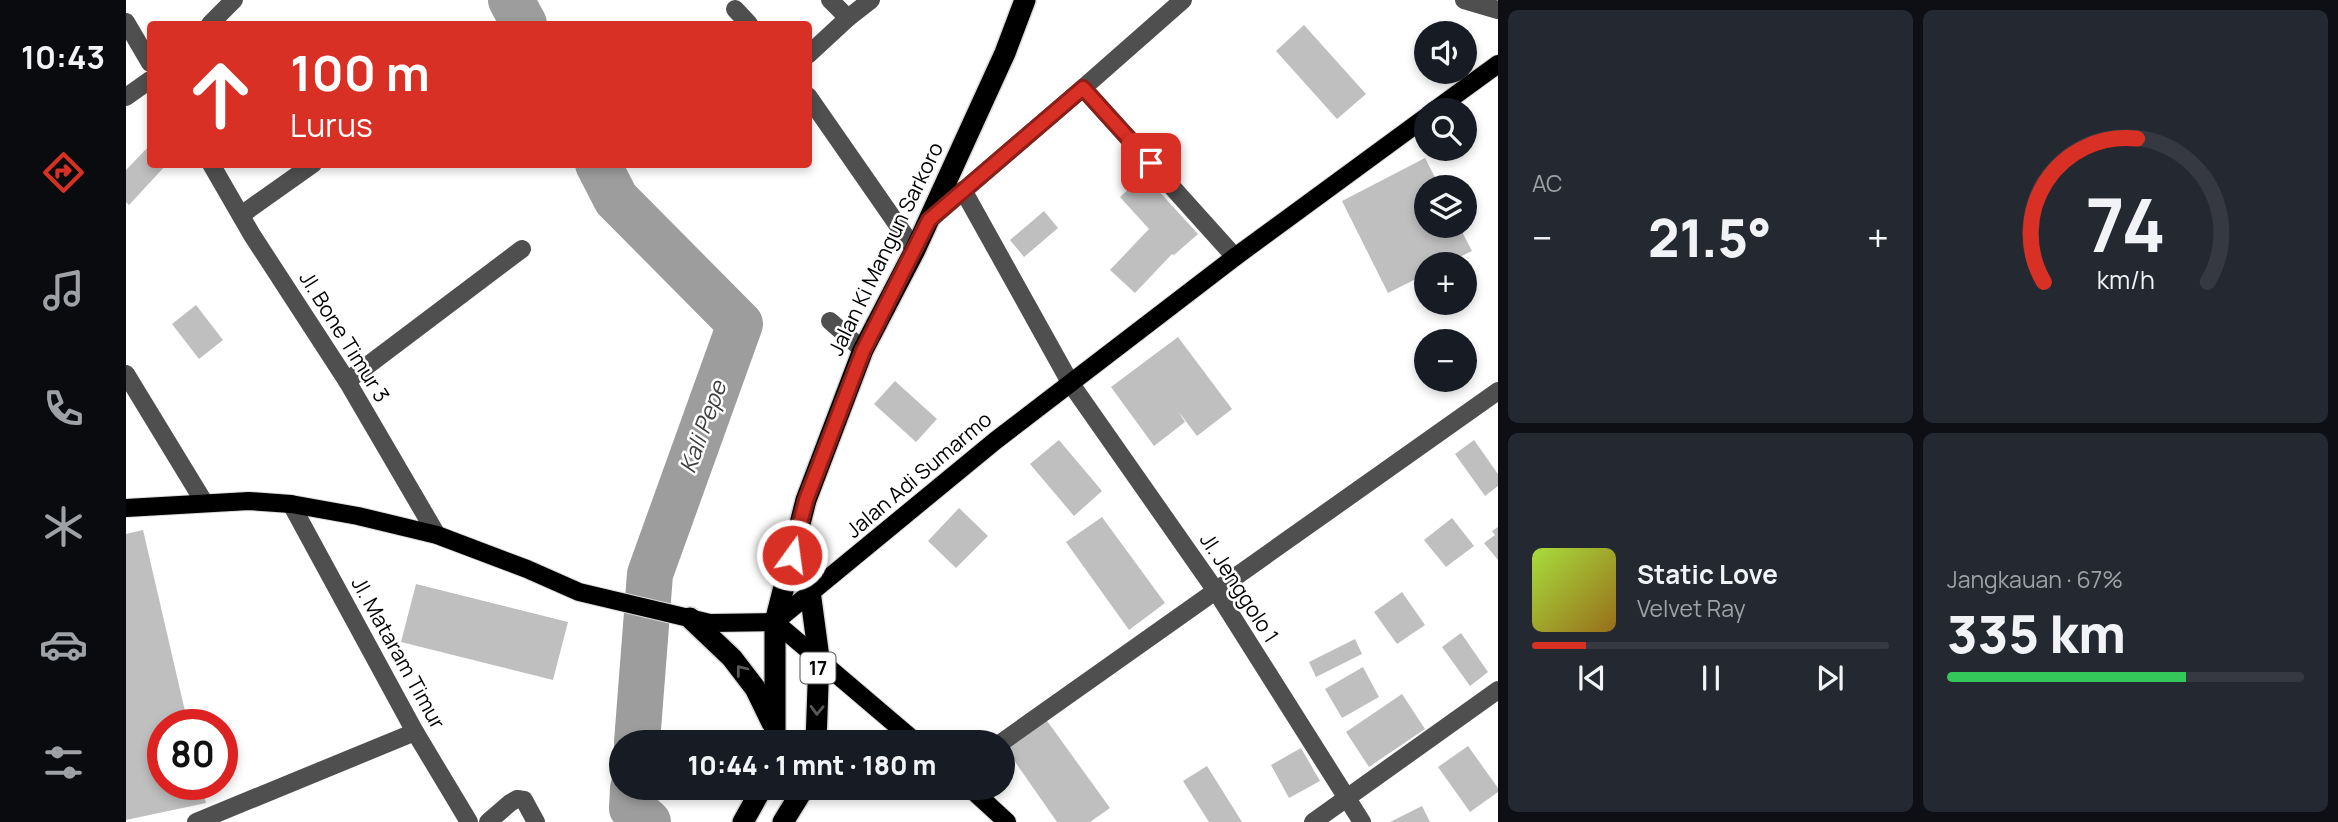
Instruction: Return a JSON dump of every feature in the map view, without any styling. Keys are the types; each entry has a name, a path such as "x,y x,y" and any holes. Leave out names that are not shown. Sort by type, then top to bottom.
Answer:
{"highway":[{"name":"Jalan Ki Mangun Sarkoro","path":"800,522 811,486 863,351 929,220 1005,53 1025,0"},
{"name":"17","path":"800,522 819,658 816,730"},
{"name":"17","path":"775,730 775,622 800,522"},
{"path":"700,621 755,688 773,730"},
{"path":"746,818 756,800"},
{"path":"783,822 797,800"}],"main road":[{"path":"1451,98 1498,64"},
{"name":"Jalan Adi Sumarmo","path":"775,622 995,441 1235,257 1414,126"},
{"path":"126,508 204,502 291,504 358,516 437,535 579,592 700,621 775,622 902,730"},
{"path":"983,800 1007,822"}],"street":[{"path":"212,21 234,0"},
{"path":"830,0 848,18"},
{"path":"812,51 872,0"},
{"path":"929,220 1183,0"},
{"path":"1464,0 1498,10"},
{"path":"735,9 746,21"},
{"path":"126,22 147,59"},
{"path":"126,97 147,82"},
{"path":"1083,88 1235,257"},
{"path":"812,102 915,250"},
{"name":"Jl. Bone Timur 3","path":"213,168 347,382 437,535"},
{"path":"241,215 307,168"},
{"name":"Jl. Jenggolo 1","path":"964,190 1071,384 1216,591 1362,822"},
{"path":"347,382 522,249"},
{"path":"830,321 863,351"},
{"path":"126,374 204,502"},
{"path":"1015,733 1498,391"},
{"name":"Jl. Mataram Timur","path":"291,504 415,732 469,822"},
{"path":"1313,822 1498,690"},
{"path":"200,821 415,732"},
{"path":"488,822 517,799 524,800 536,822"}],"building":[{"path":"1304,25 1366,94 1337,119 1276,51"},
{"path":"147,148 147,168 163,168 129,205 126,202 126,170"},
{"path":"1419,161 1427,161 1434,175 1414,175 1414,238 1465,238 1472,251 1414,252 1414,280 1388,293 1342,201"},
{"path":"1144,175 1198,234 1172,254 1135,293 1110,270 1149,229 1120,197"},
{"path":"1044,211 1058,228 1024,257 1010,240"},
{"path":"196,305 223,340 199,359 172,324"},
{"path":"1178,337 1232,409 1197,436 1178,411 1185,422 1154,446 1111,387"},
{"path":"895,381 937,419 916,442 874,404"},
{"path":"1059,440 1102,491 1074,516 1030,464"},
{"path":"1474,440 1498,474 1498,486 1485,496 1455,454"},
{"path":"959,508 988,536 956,568 928,541"},
{"path":"1102,517 1165,603 1129,630 1066,542"},
{"path":"1452,518 1474,546 1446,567 1424,540"},
{"path":"1498,527 1498,560 1484,543 1495,535 1492,531"},
{"path":"143,530 185,709 147,709 147,800 205,800 206,803 126,820 126,534"},
{"path":"416,584 568,622 553,680 401,642"},
{"path":"1402,592 1425,625 1397,644 1374,612"},
{"path":"1461,633 1488,672 1470,686 1442,647"},
{"path":"1355,639 1362,654 1316,677 1309,662"},
{"path":"1363,667 1379,697 1342,718 1325,689"},
{"path":"1402,694 1425,729 1369,767 1346,732"},
{"path":"1045,718 1110,808 1090,822 1057,822 1015,762 1015,738"},
{"path":"1468,746 1498,788 1498,792 1470,812 1438,767"},
{"path":"1301,748 1320,781 1289,798 1271,765"},
{"path":"1207,766 1242,822 1209,822 1183,781"},
{"path":"1422,806 1430,822 1390,822"}],"waterway":[{"name":"Kali Pepe","path":"511,0 522,21"},
{"name":"Kali Pepe","path":"600,168 616,199 740,324 650,574 638,730"},
{"name":"Kali Pepe","path":"632,800 632,808 648,822"}],"route":[{"path":"792,555 806,500 863,351 929,220 1083,88 1151,163"}]}
